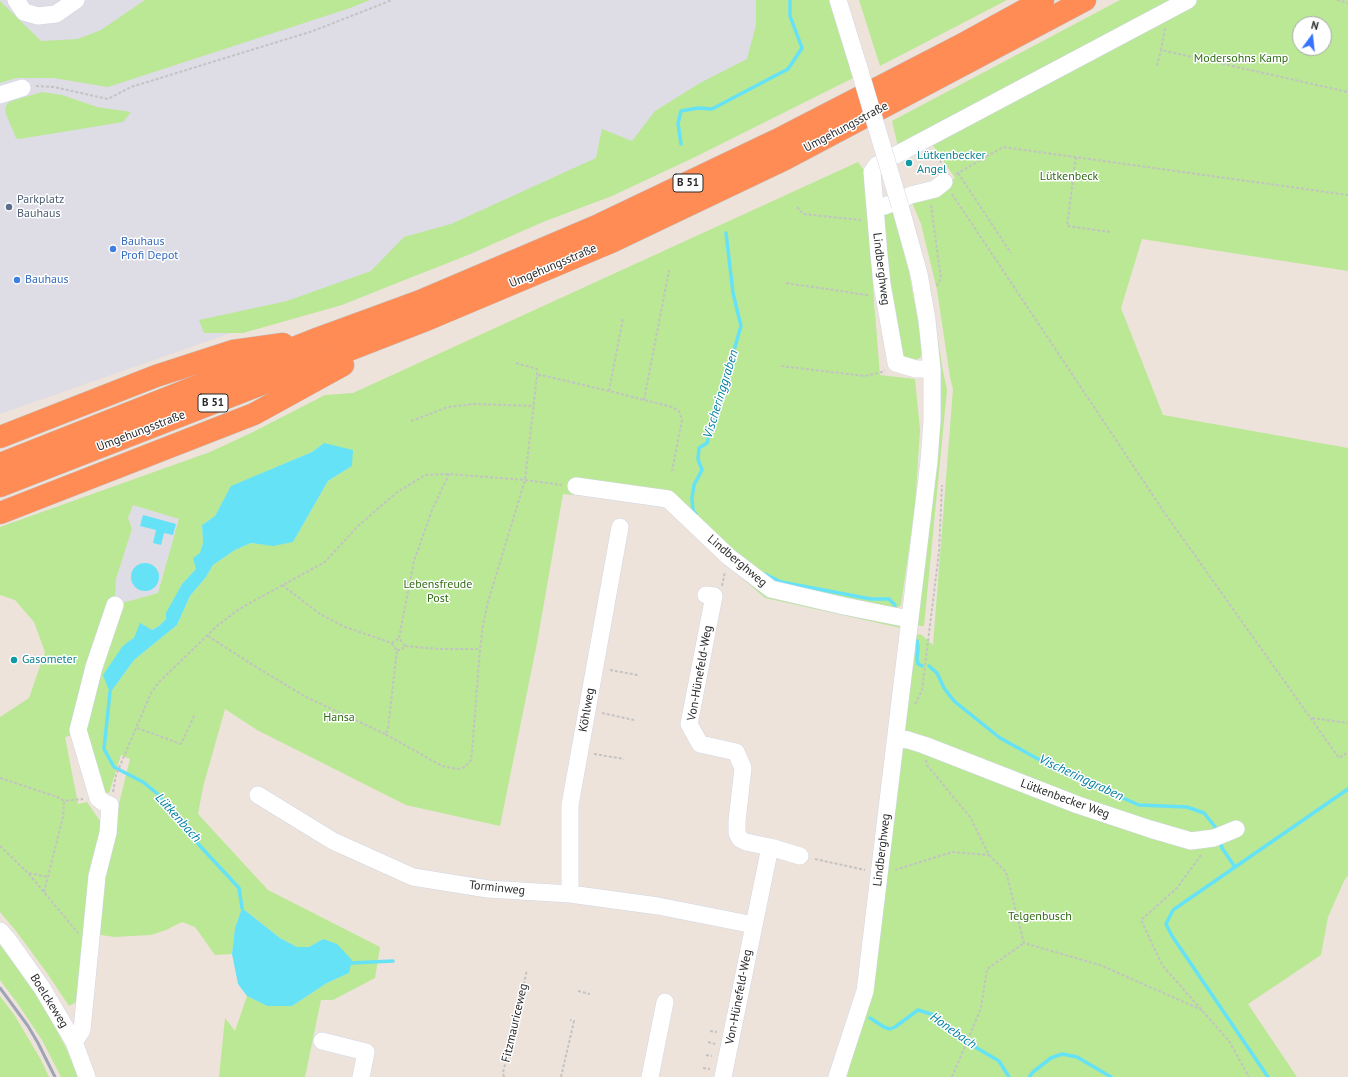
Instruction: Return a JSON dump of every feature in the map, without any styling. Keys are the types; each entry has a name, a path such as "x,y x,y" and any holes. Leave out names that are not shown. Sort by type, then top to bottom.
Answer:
{"highway":[{"name":"Umgehungsstraße","path":"0,464 320,338 420,301 601,224 777,140 962,44 1043,0"},
{"name":"Umgehungsstraße","path":"0,486 426,320 611,242 785,159 1085,0"},
{"name":"B 51","path":"0,513 254,414 426,320"},
{"name":"B 51","path":"0,436 156,376 233,351 320,338"}],"street":[{"path":"16,0 24,12 38,16 56,14 76,0"},
{"name":"Lindberghweg","path":"838,0 900,206 920,280 927,320 932,369 932,420 928,461 865,991 840,1076"},
{"name":"Lindberghweg","path":"896,363 870,216 872,172 877,165 1188,0"},
{"path":"0,95 22,88"},
{"path":"870,216 911,195 935,189 948,180"},
{"path":"896,363 916,369 932,369"},
{"name":"Lindberghweg","path":"576,486 668,498 729,558 771,589 909,619"},
{"name":"Köhlweg","path":"570,894 570,805 620,527"},
{"name":"Von-Hünefeld-Weg","path":"710,596 689,724 700,744 736,752 743,768 737,821 737,833 740,839 746,842 800,856"},
{"path":"74,1042 82,1030 96,876 108,833 110,805 98,798 78,730 94,666 115,605"},
{"name":"Lütkenbecker Weg","path":"896,738 924,745 1078,805 1191,841 1214,838 1236,829"},
{"name":"Torminweg","path":"258,795 333,841 413,877 488,889 570,894 658,906 754,925"},
{"name":"Von-Hünefeld-Weg","path":"723,1077 770,847"},
{"name":"Boelckeweg","path":"0,931 42,988 74,1042 87,1077"},
{"path":"650,1077 665,1002"},
{"path":"322,1041 366,1052 361,1077"}],"path":[{"path":"22,88 34,86 54,87 108,99 131,87 313,31 392,0"},
{"path":"1337,0 1348,3"},
{"path":"1156,66 1161,50 1169,10"},
{"path":"1161,50 1348,92"},
{"path":"919,142 948,180 1164,512 1339,758 1348,752"},
{"path":"948,180 1003,147 1348,195"},
{"path":"1076,157 1067,226 1110,232"},
{"path":"958,173 1011,253"},
{"path":"928,190 941,279 938,286 933,289"},
{"path":"797,207 803,214 870,216"},
{"path":"644,400 669,270"},
{"path":"786,283 867,295 871,293 870,288"},
{"path":"610,391 623,318"},
{"path":"208,636 306,697 385,734 442,766 458,769 465,767 471,760 480,648 488,602 525,480 537,369 516,363"},
{"path":"781,366 865,376 882,372 896,363"},
{"path":"537,376 541,375 610,391 672,407 679,411 682,420 672,471"},
{"path":"411,421 448,407 474,404 534,406"},
{"path":"116,776 151,693 158,682 178,662 239,609 325,562 358,526 396,492 425,474 449,474 525,480 576,486"},
{"path":"392,643 399,638 414,561 432,510 449,474"},
{"path":"710,596 721,591 729,558"},
{"path":"282,585 320,614 346,627 392,643 397,650"},
{"path":"399,638 405,646"},
{"path":"397,650 401,650 405,646 438,649 480,648"},
{"path":"385,734 388,730 397,650"},
{"path":"595,667 638,675"},
{"path":"587,710 634,720"},
{"path":"137,728 181,744 195,714"},
{"path":"1311,718 1348,724"},
{"path":"924,745 927,765 970,817 989,855 1006,872 1024,943"},
{"path":"579,752 624,760"},
{"path":"0,778 60,798 64,801 98,796"},
{"path":"44,892 63,817 64,801"},
{"path":"1214,838 1177,888 1141,920 1162,965 1229,1041 1248,1077"},
{"path":"0,846 28,873 77,933 91,934"},
{"path":"800,856 879,874 952,852 989,855"},
{"path":"28,873 48,877"},
{"path":"1024,943 1100,965 1202,1010"},
{"path":"952,1077 980,1008 987,969 1024,943"},
{"name":"Fitzmauriceweg","path":"504,1077 503,1073 527,970"},
{"path":"578,991 590,994"},
{"path":"561,1077 574,1021 570,1020"}],"shaded area":[{"path":"0,0 808,0 828,62 311,305 0,414"},
{"path":"133,505 180,519 158,593 115,605 116,579 132,529 128,518"}],"green space":[{"path":"145,0 370,0 350,8 108,87 54,78 16,78 0,83 0,1 41,41 78,39 101,30"},
{"path":"756,0 830,0 853,78 695,157 612,196 543,222 468,255 342,305 243,333 204,333 199,320 287,301 371,271 404,237 451,224 596,158 602,129 632,141 655,111 700,83 747,59 756,25"},
{"path":"859,0 1007,0 880,66"},
{"path":"1120,0 1176,0 898,147 892,121"},
{"path":"1197,0 1348,0 1348,271 1142,239 1121,308 1163,415 1348,448 1348,875 1328,917 1321,955 1248,1004 1297,1077 847,1077 859,1029 916,634 922,635 933,645 953,389 937,290 921,224 911,200 935,192 955,178 930,141 1056,77"},
{"path":"42,92 62,95 97,107 131,112 123,122 19,139 16,138 6,114 6,106 9,102"},
{"path":"858,162 866,173 880,375 915,379 920,430 915,507 901,605 894,611 772,585 696,519 656,502 563,494 537,643 500,826 406,805 257,730 225,709 203,787 198,814 268,890 380,947 375,978 333,1000 321,1000 305,1077 219,1077 225,1018 235,1031 247,996 267,1006 292,1006 327,983 349,973 323,939 309,947 297,947 280,938 242,908 235,928 232,954 215,955 195,927 182,922 151,935 114,937 95,934 114,824 130,759 121,755 109,793 102,792 85,732 65,737 78,804 87,802 105,828 76,1002 69,1006 47,973 0,912 0,717 29,698 45,652 34,622 15,600 0,595 0,527 210,452 325,395 353,393","holes":["324,443 352,466 328,481 293,542 266,545 251,543 235,550 213,565 206,577 190,596 177,625 134,660 110,693 129,641 159,626 166,619 182,584 196,569 203,543 202,525 215,516 232,486 312,452","133,505 179,519 158,593 115,605 116,579 132,529 128,518"]},
{"path":"891,206 908,266 923,350 920,358 910,362 902,357 896,346 882,212"},
{"path":"911,227 916,231 931,292 947,390 924,626 915,624 934,454"},
{"path":"736,573 897,623 901,628 765,598"},
{"path":"0,945 28,981 49,1015 79,1077 61,1077 42,1040 0,980"},
{"path":"0,996 15,1016 41,1060 49,1077 0,1077"}],"water":[{"path":"324,443 353,450 352,466 328,481 293,542 273,546 251,543 235,550 213,565 206,577 190,596 177,625 134,660 110,693 103,675 122,647 134,638 140,623 152,630 166,619 166,613 182,584 196,569 193,558 200,553 203,543 202,525 215,516 231,486 312,452"},
{"path":"143,515 176,524 173,535 164,533 161,545 153,543 156,530 140,526"},
{"path":"145,563 155,567 159,577 155,587 145,591 135,587 131,577 135,567"},
{"path":"242,908 280,938 297,947 309,947 323,939 337,944 352,960 349,973 327,983 292,1006 267,1006 247,996 238,984 232,954 235,928"}],"waterway":[{"name":"Vischeringgraben","path":"681,144 678,124 681,111 698,108 712,109 788,69 802,48 790,16 790,0"},
{"name":"Vischeringgraben","path":"696,514 693,511 692,498 694,485 702,470 698,459 699,448 707,443 741,326 733,293 726,233"},
{"name":"Vischeringgraben","path":"765,574 781,582 871,599 889,599 895,605"},
{"name":"Vischeringgraben","path":"917,641 917,659 918,664 922,666"},
{"name":"Vischeringgraben","path":"929,666 937,673 944,688 954,701 1000,738 1058,770 1139,805 1187,807 1204,813 1218,832"},
{"name":"Lütkenbach","path":"110,692 104,749 114,767 143,782 159,795 200,846 239,888 242,908"},
{"path":"1268,1077 1172,936 1166,924 1173,910 1348,789"},
{"name":"Vischeringgraben","path":"1220,840 1222,848 1235,867"},
{"path":"351,963 393,961"},
{"name":"Honebach","path":"870,1018 890,1029 918,1010 934,1015 953,1034 999,1061 1009,1077"},
{"name":"Honebach","path":"1029,1077 1051,1058 1062,1054 1077,1057 1111,1077"}],"railway":[{"path":"0,988 28,1026 55,1077"}],"place":[{"name":"Lütkenbecker Angel","path":"909,163"},
{"name":"Parkplatz Bauhaus","path":"9,207"},
{"name":"Bauhaus Profi Depot","path":"113,249"},
{"name":"Bauhaus","path":"17,280"},
{"name":"Gasometer","path":"14,660"}],"park label":[{"name":"Modersohns Kamp","path":"1241,59"},
{"name":"Lütkenbeck","path":"1069,177"},
{"name":"Lebensfreude Post","path":"438,592"},
{"name":"Hansa","path":"339,718"},
{"name":"Telgenbusch","path":"1040,917"}]}
